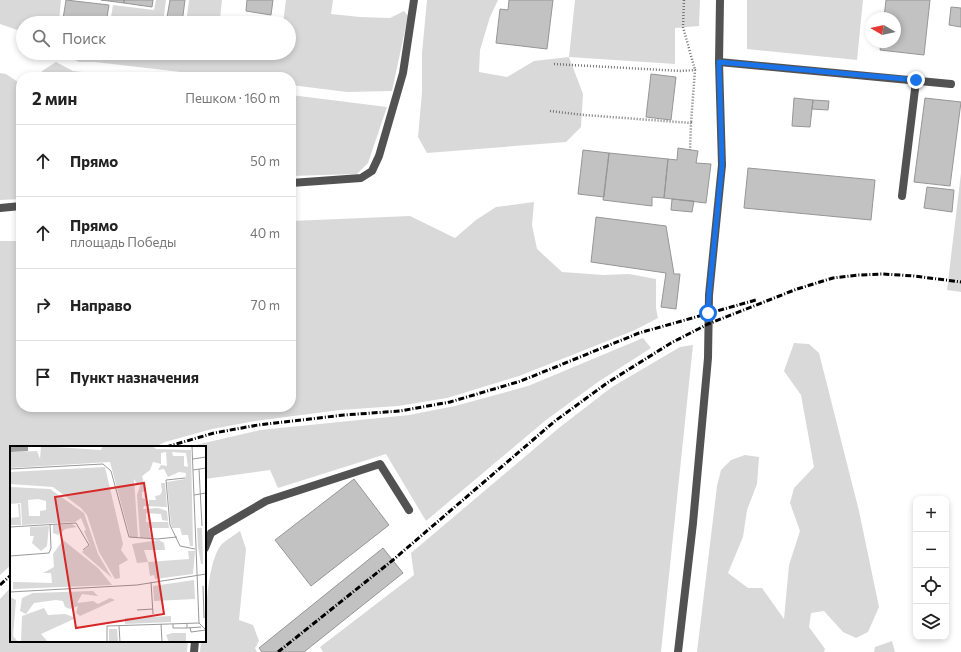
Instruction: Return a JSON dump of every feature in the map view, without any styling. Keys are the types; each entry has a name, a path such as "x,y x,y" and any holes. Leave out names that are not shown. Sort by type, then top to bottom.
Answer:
{"street":[{"path":"296,183 361,178 372,171 379,156 403,73 414,0"},
{"path":"678,652 693,523 708,358 709,295 722,165 719,62 720,0"},
{"path":"719,62 951,84"},
{"path":"902,196 916,80"},
{"path":"0,208 16,206"},
{"path":"206,546 211,533 266,501 380,464 409,510"},
{"path":"194,652 195,642"}],"path":[{"path":"684,0 683,27 695,70 690,150"},
{"path":"554,64 681,71 695,70"},
{"path":"550,112 691,123"}],"shaded area":[{"path":"0,0 61,0 59,16 16,16 16,30 0,24"},
{"path":"156,0 166,0 164,16 111,16 113,5 154,10"},
{"path":"189,0 222,0 220,16 187,16"},
{"path":"286,0 333,0 331,14 360,17 390,18 404,11 408,16 392,91 347,92 296,86 296,72 181,72 95,62 79,62 75,60 296,60 296,16 284,16"},
{"path":"427,0 498,0 490,17 480,50 479,72 507,77 534,61 569,57 583,94 581,127 566,142 427,153 418,137 422,92 422,53"},
{"path":"575,0 700,0 699,26 675,28 675,64 569,57"},
{"path":"747,0 863,0 857,60 747,49"},
{"path":"56,62 73,71 82,72 42,72"},
{"path":"0,73 6,74 16,81 16,199 0,200"},
{"path":"296,96 387,107 368,163 357,174 296,176"},
{"path":"961,173 961,292 947,290"},
{"path":"534,202 532,225 537,249 562,272 604,275 629,274 656,279 656,308 658,318 635,330 519,376 447,398 398,406 340,410 255,421 212,429 165,442 157,446 10,446 10,566 0,575 0,241 16,241 16,412 296,412 296,221 410,216 455,238 476,220 496,207"},
{"path":"643,338 651,348 598,382 546,420 426,521 386,454 278,488 270,470 206,479 206,446 191,446 260,430 409,415 455,406 528,386"},
{"path":"794,343 809,344 819,353 859,511 879,607 868,632 856,638 843,632 824,611 811,613 809,627 825,649 824,652 697,652 717,486 721,470 731,460 745,455 759,457 757,484 747,510 743,537 728,573 748,588 762,588 784,619 789,565 800,531 790,503 794,488 814,467 801,395 784,371"},
{"path":"693,345 661,652 323,652 320,647 414,575 411,553 560,427 612,387 680,347"},
{"path":"240,531 246,549 239,620 253,625 259,641 255,648 257,652 200,652 201,642 206,642 208,590 213,563 217,552 226,540"},
{"path":"10,588 10,642 188,642 187,652 0,652 0,599"},
{"path":"892,641 895,652 874,652 875,647"}],"building":[{"path":"66,0 109,5 107,16 63,16"},
{"path":"101,0 124,0 124,3"},
{"path":"124,0 153,0 152,7 124,3"},
{"path":"170,0 185,0 183,16 167,16"},
{"path":"247,0 273,0 271,15 246,11"},
{"path":"509,0 553,0 547,49 496,43 500,9 508,10"},
{"path":"886,0 930,0 924,55 880,50 880,48 901,48 901,12 885,12"},
{"path":"951,7 961,8 961,27 949,25"},
{"path":"651,74 676,77 671,120 646,117"},
{"path":"794,98 813,100 810,127 792,126"},
{"path":"925,98 961,102 950,186 914,182"},
{"path":"813,100 829,101 828,110 812,109"},
{"path":"678,148 698,151 696,163 711,164 706,203 664,198 668,159 677,160"},
{"path":"583,150 609,153 604,197 578,194"},
{"path":"609,153 668,159 664,198 652,197 652,206 603,200"},
{"path":"748,168 875,180 871,220 744,208"},
{"path":"927,187 954,190 952,212 924,208"},
{"path":"672,199 694,201 692,212 671,210"},
{"path":"596,217 666,226 674,274 680,274 676,309 661,307 666,273 591,262"},
{"path":"354,479 389,525 311,586 275,540"},
{"path":"383,548 403,573 304,652 262,652 259,648"}],"railway":[{"path":"278,652 393,560 555,421 607,383 671,343 708,324 797,289 833,278 883,274 961,282"},
{"path":"169,446 214,433 258,425 344,415 400,411 450,402 521,381 639,333 756,300"},
{"path":"0,585 10,576"}],"route":[{"path":"708,313 722,165 719,62 916,80"}]}
